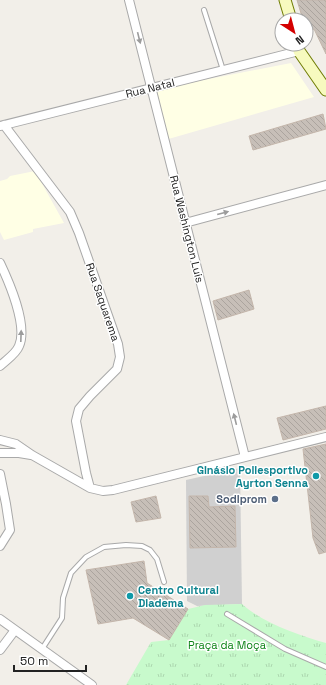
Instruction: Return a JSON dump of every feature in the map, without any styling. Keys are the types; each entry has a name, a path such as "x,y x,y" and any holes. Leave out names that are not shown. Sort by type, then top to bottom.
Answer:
{"main road":[{"path":"285,0 289,12"},
{"path":"301,52 326,90"}],"street":[{"name":"Rua Washington Luis","path":"129,0 245,457"},
{"name":"Rua Natal","path":"2,125 222,70 284,52"},
{"name":"Rua Saquarema","path":"2,125 38,168 70,212 79,233 118,344 120,357 117,369 79,409 76,421 90,488"},
{"path":"185,223 326,185"},
{"path":"0,263 16,302 22,338 18,348 0,366"},
{"path":"0,440 16,444 32,455 90,488 103,491 113,490 326,437"},
{"path":"0,453 32,455"},
{"path":"0,474 10,530 0,546"},
{"path":"0,507 8,512"},
{"path":"0,619 92,685"},
{"path":"0,650 15,630"}],"lane":[{"path":"204,10 222,70"},
{"path":"42,649 62,618 63,598 71,573 86,557 104,547 126,545 142,546 150,550 157,559 164,582"},
{"path":"227,614 285,649 326,667"}],"shaded area":[{"path":"291,63 314,97 165,140 153,90"},
{"path":"35,171 64,223 33,229 33,232 4,240 0,232 0,181 7,179 10,176"},
{"path":"240,468 242,604 197,606 187,601 186,480"}],"green space":[{"name":"Praça da Moça","path":"242,604 250,611 270,623 326,643 326,685 126,685 151,642 169,640 188,609 205,605"}],"building":[{"path":"297,0 326,0 326,54 314,29 314,12 301,12"},
{"path":"323,114 326,129 253,150 249,136"},
{"path":"249,290 254,309 218,320 213,301"},
{"path":"326,406 326,429 283,440 277,418"},
{"name":"Ginásio Poliesportivo Ayrton Senna","path":"326,444 326,552 319,554 313,538 303,449"},
{"path":"156,496 161,518 136,522 131,502"},
{"path":"189,496 208,496 209,507 235,506 236,547 190,548"},
{"name":"Centro Cultural Diadema","path":"144,561 147,583 188,609 169,640 133,618 98,624 86,570"}],"place":[{"name":"Ginásio Poliesportivo Ayrton Senna","path":"316,476"},
{"name":"Sodiprom","path":"275,499"},
{"name":"Centro Cultural Diadema","path":"130,596"}]}
